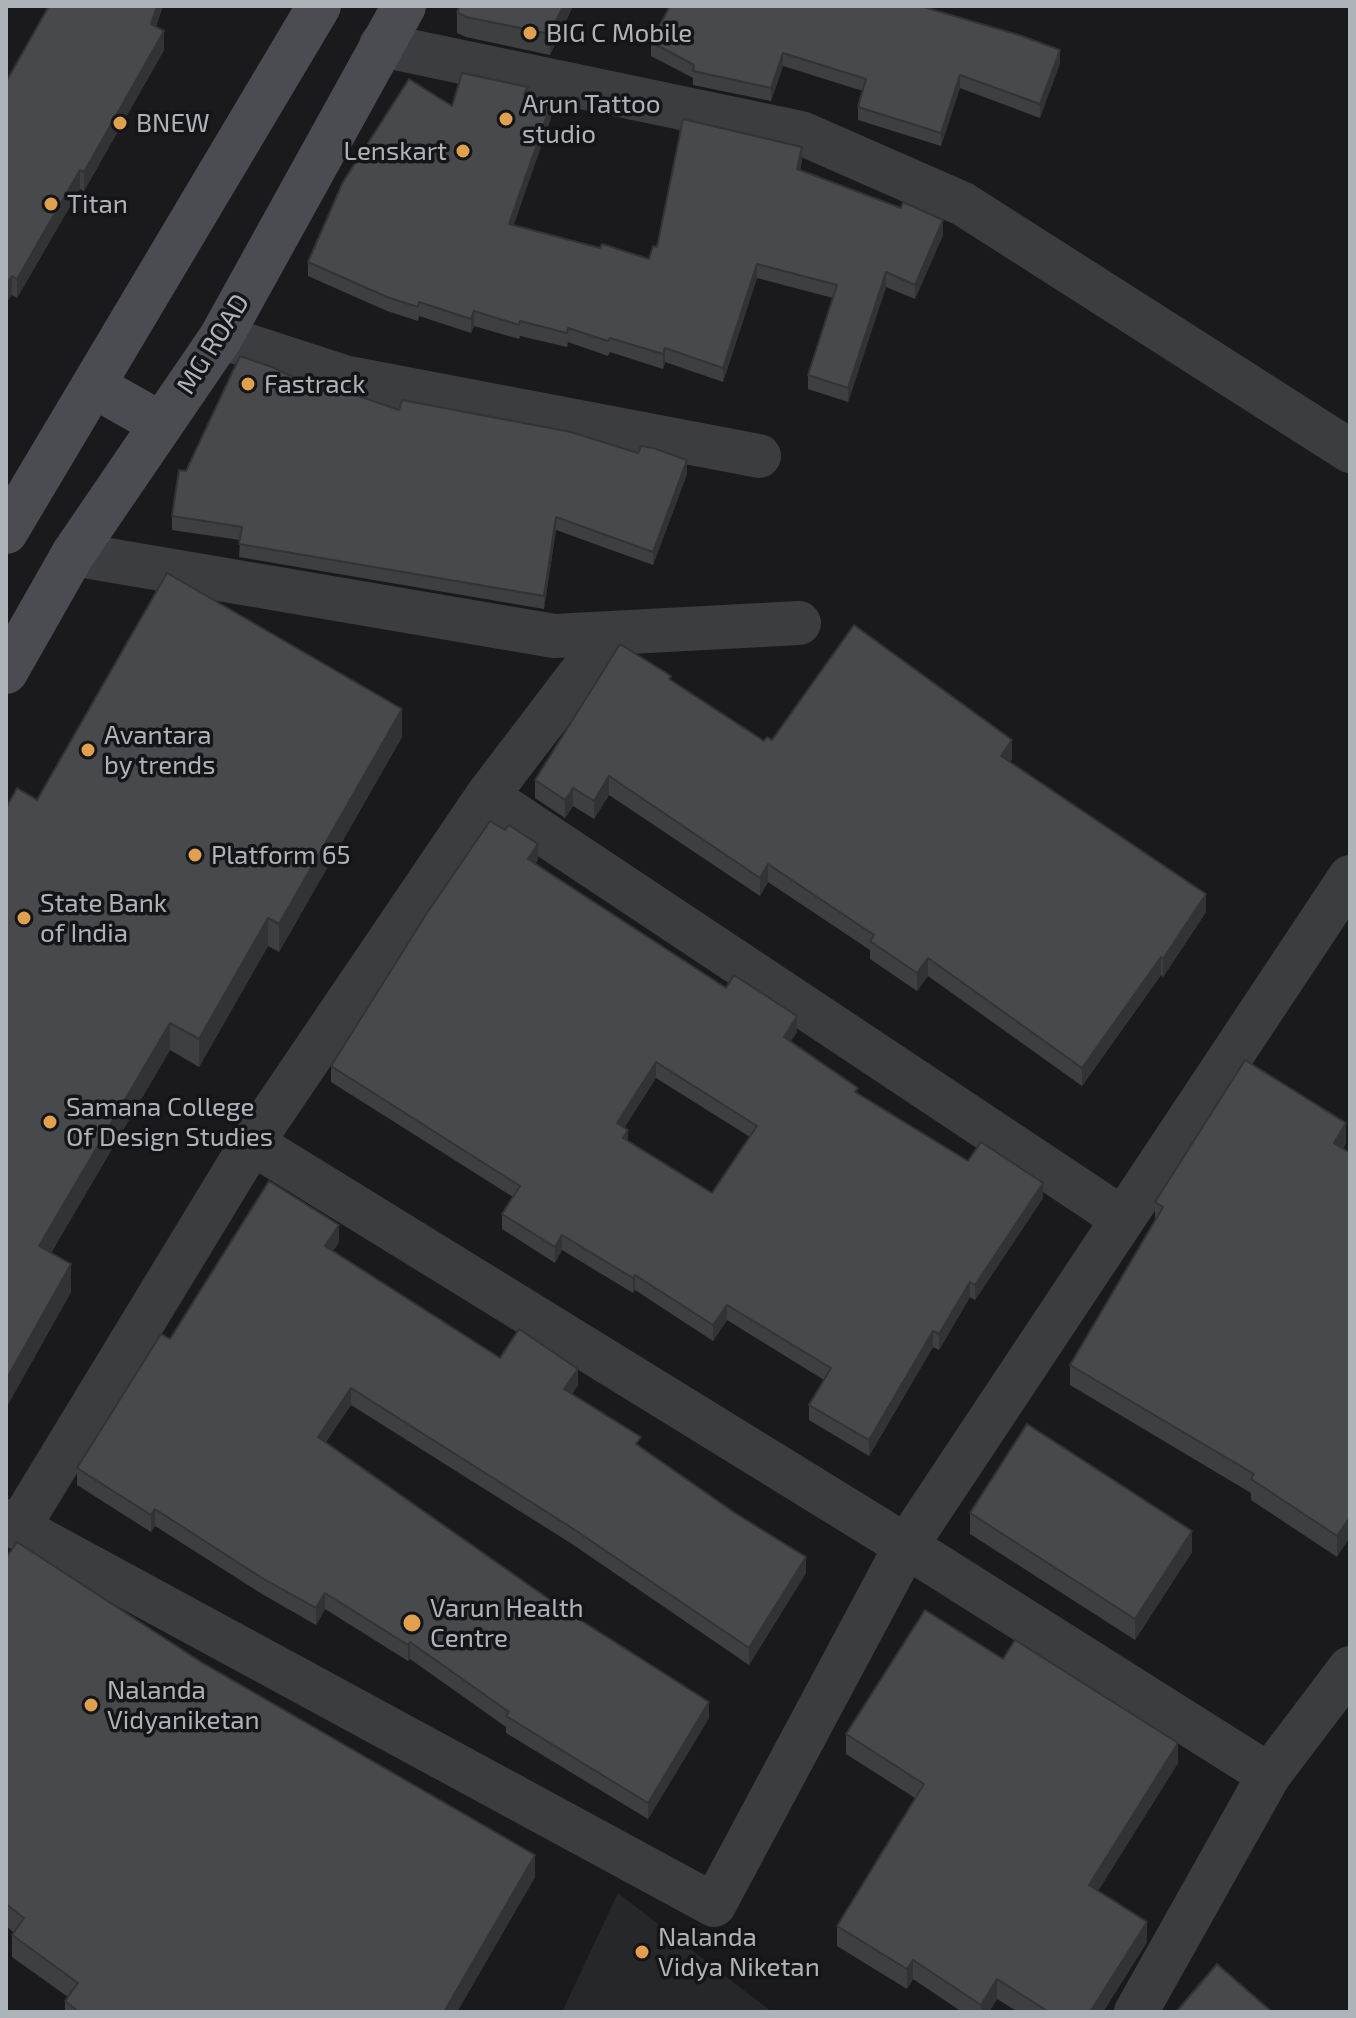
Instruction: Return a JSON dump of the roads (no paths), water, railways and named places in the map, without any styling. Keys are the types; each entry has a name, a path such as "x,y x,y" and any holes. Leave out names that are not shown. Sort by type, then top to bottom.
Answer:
{"main road":[{"path":"6,532 319,6"},
{"name":"MG ROAD","path":"6,672 73,554 221,337 404,6"},
{"path":"94,386 161,424"}],"street":[{"path":"381,45 801,133 963,204 1350,451"},
{"path":"221,337 344,377 759,456"},
{"path":"73,554 554,636 799,623"},
{"path":"611,633 487,796 252,1143 12,1524 714,1905 906,1546 1350,877"},
{"path":"487,796 1123,1219"},
{"path":"252,1143 906,1546 1269,1775"},
{"path":"1136,2012 1269,1775 1337,1714 1350,1668"}],"place":[{"name":"BIG C Mobile","path":"530,33"},
{"name":"Arun Tattoo studio","path":"506,119"},
{"name":"BNEW","path":"120,123"},
{"name":"Lenskart","path":"463,151"},
{"name":"Titan","path":"51,204"},
{"name":"Fastrack","path":"248,384"},
{"name":"Avantara by trends","path":"88,750"},
{"name":"Platform 65","path":"195,855"},
{"name":"State Bank of India","path":"24,918"},
{"name":"Samana College Of Design Studies","path":"50,1122"},
{"name":"Varun Health Centre","path":"412,1623"},
{"name":"Nalanda Vidyaniketan","path":"91,1705"},
{"name":"Nalanda Vidya Niketan","path":"642,1952"}]}
